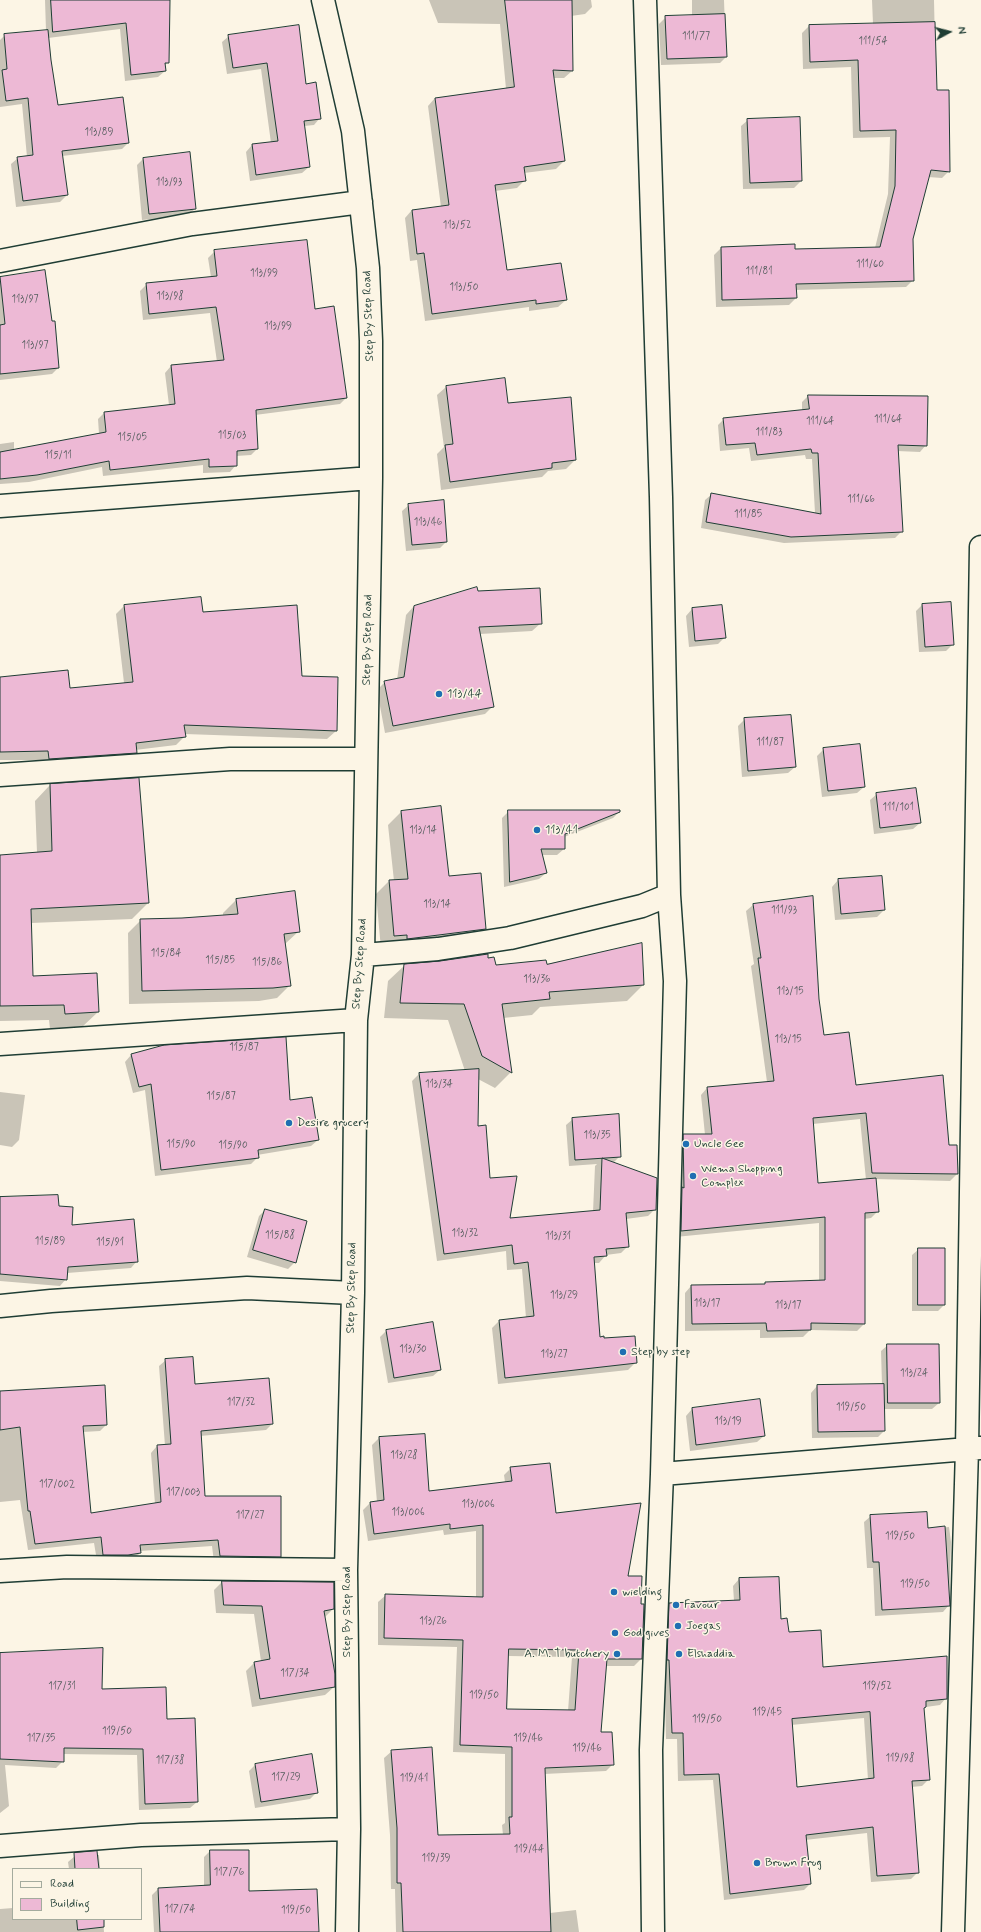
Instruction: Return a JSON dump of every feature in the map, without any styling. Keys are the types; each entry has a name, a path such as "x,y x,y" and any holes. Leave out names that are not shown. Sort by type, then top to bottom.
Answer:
{"street":[{"name":"Step By Step Road","path":"323,0 353,131 368,268 370,327 371,478 363,955 356,1020 353,1293 346,1570 349,1829 347,1932"},
{"path":"645,0 661,497 669,895 675,982 662,1474 652,1750 653,1932"},
{"path":"0,261 192,224 361,202"},
{"path":"0,506 371,478"},
{"path":"953,1932 974,1449 981,547"},
{"path":"0,775 230,759 366,759"},
{"path":"363,955 438,949 510,938 642,906 669,895"},
{"path":"0,1044 356,1020"},
{"path":"0,1306 51,1301 248,1288 353,1293"},
{"path":"662,1474 974,1449"},
{"path":"0,1571 67,1567 346,1570"},
{"path":"0,1846 141,1835 349,1829"}],"building":[{"path":"51,0 170,0 169,63 165,63 166,71 131,75 126,23 53,32"},
{"path":"505,0 572,0 573,71 553,70 565,161 524,167 526,181 495,185 507,270 561,263 567,300 536,304 536,300 432,314 424,253 417,254 412,210 449,205 435,98 514,87"},
{"path":"725,14 727,57 667,59 665,16"},
{"path":"935,22 937,90 949,90 950,172 931,170 913,239 914,281 796,284 797,298 722,300 721,247 795,244 795,249 880,247 895,186 896,130 860,131 858,60 810,62 809,25"},
{"path":"299,25 306,84 316,82 321,119 304,121 310,167 256,175 252,144 278,141 267,63 233,68 228,35"},
{"path":"48,30 58,105 123,97 129,143 62,151 68,195 23,201 17,157 33,155 28,98 6,101 2,70 7,69 4,34"},
{"path":"800,117 802,181 750,183 747,119"},
{"path":"190,152 196,209 149,214 143,158"},
{"path":"307,240 315,309 334,306 347,398 256,410 258,449 237,451 237,466 209,467 209,459 110,470 109,461 37,475 0,479 0,452 106,432 104,412 175,404 171,365 224,360 216,307 149,314 146,283 217,276 214,250"},
{"path":"45,270 52,321 55,321 59,368 0,374 0,325 5,324 0,277"},
{"path":"505,378 508,403 571,397 576,460 552,463 552,468 450,482 445,445 453,444 446,386"},
{"path":"808,395 928,396 927,446 898,445 903,532 791,537 706,522 711,493 821,514 818,453 812,453 811,449 757,455 755,443 726,445 723,418 809,409"},
{"path":"444,500 447,542 412,545 408,504"},
{"path":"477,587 478,591 540,588 542,624 479,627 494,707 393,726 384,681 404,677 414,606"},
{"path":"201,597 203,612 297,605 302,676 338,677 337,731 184,725 186,737 136,743 137,753 49,759 48,751 0,752 0,677 68,670 70,688 133,682 124,605"},
{"path":"951,602 954,645 925,647 922,604"},
{"path":"722,605 726,638 695,641 692,608"},
{"path":"791,715 796,767 748,771 744,718"},
{"path":"860,744 865,787 828,791 823,748"},
{"path":"139,778 149,903 31,909 33,976 97,973 99,1012 65,1014 64,1005 0,1006 0,855 52,851 50,784"},
{"path":"916,788 921,823 880,828 876,793"},
{"path":"441,806 449,876 481,873 486,929 407,939 407,935 394,936 389,880 408,879 401,811"},
{"path":"508,810 620,810 620,812 565,834 565,849 541,849 547,873 510,882"},
{"path":"882,876 885,910 841,914 838,879"},
{"path":"295,891 300,932 284,934 291,986 273,988 142,991 140,919 238,914 236,899"},
{"path":"813,896 819,999 824,1035 849,1032 856,1085 943,1075 949,1145 957,1145 958,1174 872,1173 866,1113 813,1118 818,1183 876,1178 879,1212 865,1213 865,1324 811,1323 811,1330 767,1331 766,1323 692,1324 691,1285 765,1284 765,1282 825,1280 825,1217 681,1231 682,1187 684,1188 683,1134 712,1134 707,1087 774,1081 758,958 761,958 753,904"},
{"path":"642,943 644,985 549,992 550,999 502,1004 512,1073 482,1056 464,1004 400,1003 404,964 440,961 488,954 488,958 494,957 496,965 546,960 547,964"},
{"path":"286,1037 290,1100 312,1097 319,1140 258,1150 259,1158 161,1170 151,1084 139,1087 131,1054 164,1045"},
{"path":"479,1069 478,1126 486,1125 490,1178 517,1176 510,1218 600,1210 602,1158 657,1178 656,1210 626,1213 629,1247 606,1249 607,1256 594,1257 600,1337 635,1336 637,1363 505,1378 499,1320 534,1316 528,1262 514,1264 512,1245 444,1254 419,1073"},
{"path":"619,1114 621,1157 575,1160 572,1118"},
{"path":"58,1195 59,1206 73,1207 72,1225 134,1219 138,1262 68,1267 67,1280 0,1274 0,1197"},
{"path":"265,1209 307,1221 296,1263 253,1250"},
{"path":"918,1248 945,1248 945,1305 918,1305"},
{"path":"433,1322 441,1370 394,1378 386,1330"},
{"path":"887,1344 939,1344 940,1403 888,1403"},
{"path":"193,1357 195,1384 269,1378 273,1424 201,1431 205,1496 281,1496 281,1557 220,1556 218,1540 140,1545 141,1553 128,1555 103,1555 101,1537 35,1544 30,1511 28,1511 20,1427 0,1430 0,1391 105,1385 107,1425 83,1426 91,1513 161,1502 157,1445 171,1444 165,1359"},
{"path":"884,1384 885,1431 818,1432 817,1385"},
{"path":"760,1399 765,1436 696,1445 692,1408"},
{"path":"425,1434 429,1491 512,1481 510,1467 550,1463 556,1513 641,1503 628,1576 642,1576 641,1604 644,1604 642,1659 607,1659 601,1732 612,1732 614,1765 545,1768 551,1932 403,1932 401,1883 397,1883 397,1828 391,1750 432,1747 438,1835 510,1834 509,1817 512,1817 512,1747 460,1745 463,1640 384,1638 385,1594 483,1597 483,1525 450,1529 450,1524 374,1534 370,1502 384,1500 379,1437","holes":["509,1649 579,1650 575,1710 507,1709"]},
{"path":"927,1512 928,1528 945,1526 950,1606 882,1610 879,1562 873,1562 870,1515"},
{"path":"779,1577 781,1619 787,1618 789,1632 821,1630 823,1667 947,1656 947,1699 926,1701 926,1707 924,1708 930,1780 912,1781 919,1873 877,1876 873,1827 806,1835 811,1884 730,1894 719,1774 684,1775 683,1733 672,1733 669,1660 667,1660 669,1603 740,1600 739,1578","holes":["870,1712 874,1778 797,1787 792,1719"]},
{"path":"222,1581 334,1582 334,1609 324,1611 335,1674 335,1687 260,1699 254,1662 270,1659 262,1606 224,1605"},
{"path":"103,1648 102,1689 166,1687 167,1719 195,1718 198,1802 145,1804 143,1749 64,1748 64,1762 0,1759 0,1653"},
{"path":"312,1754 318,1793 261,1802 255,1764"},
{"path":"210,1850 249,1850 249,1891 317,1889 319,1932 160,1932 158,1888 210,1885"},
{"path":"97,1851 99,1868 75,1868 74,1853"},
{"path":"77,1920 104,1920 104,1927 78,1930"}],"place":[{"name":"113/44","path":"439,694"},
{"name":"113/41","path":"537,830"},
{"name":"Desire grocery","path":"289,1123"},
{"name":"Uncle Gee","path":"686,1144"},
{"name":"Wema Shopping Complex","path":"693,1176"},
{"name":"Step by step","path":"623,1352"},
{"name":"wielding","path":"614,1592"},
{"name":"Favour","path":"676,1605"},
{"name":"Joegas","path":"678,1626"},
{"name":"God gives","path":"615,1633"},
{"name":"A. M. T butchery","path":"617,1654"},
{"name":"Elshaddia","path":"679,1654"},
{"name":"Brown Frog","path":"757,1863"}]}
